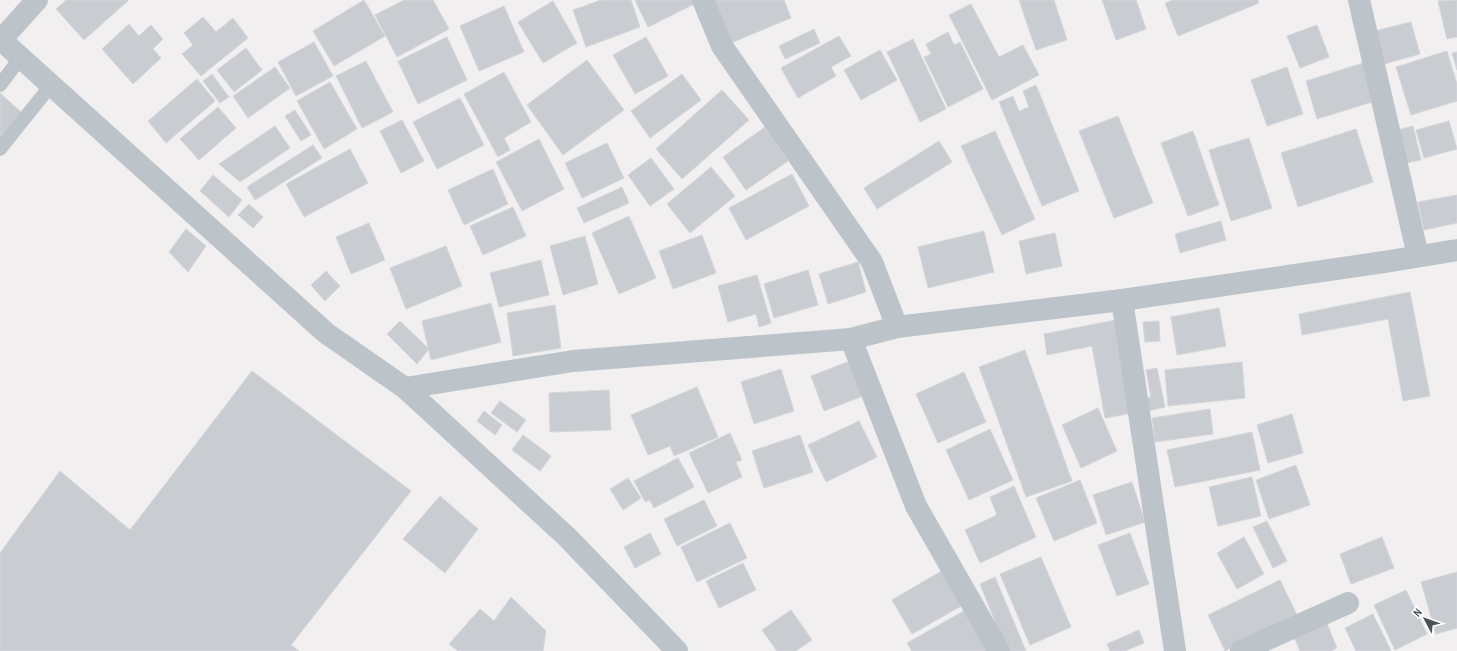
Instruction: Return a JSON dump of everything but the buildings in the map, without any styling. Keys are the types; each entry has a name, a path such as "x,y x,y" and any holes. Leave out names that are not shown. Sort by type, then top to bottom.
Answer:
{"street":[{"path":"37,0 1,39 326,333 405,388 567,537 677,651"},
{"path":"703,0 722,46 872,262 897,327"},
{"path":"1359,0 1418,256"},
{"path":"405,388 573,361 851,339 897,327 1122,300 1457,250"},
{"path":"1122,300 1175,651"},
{"path":"851,339 916,506 999,651"},
{"path":"1242,651 1348,603"}],"lane":[{"path":"0,85 21,57"},
{"path":"0,149 52,84"}]}
